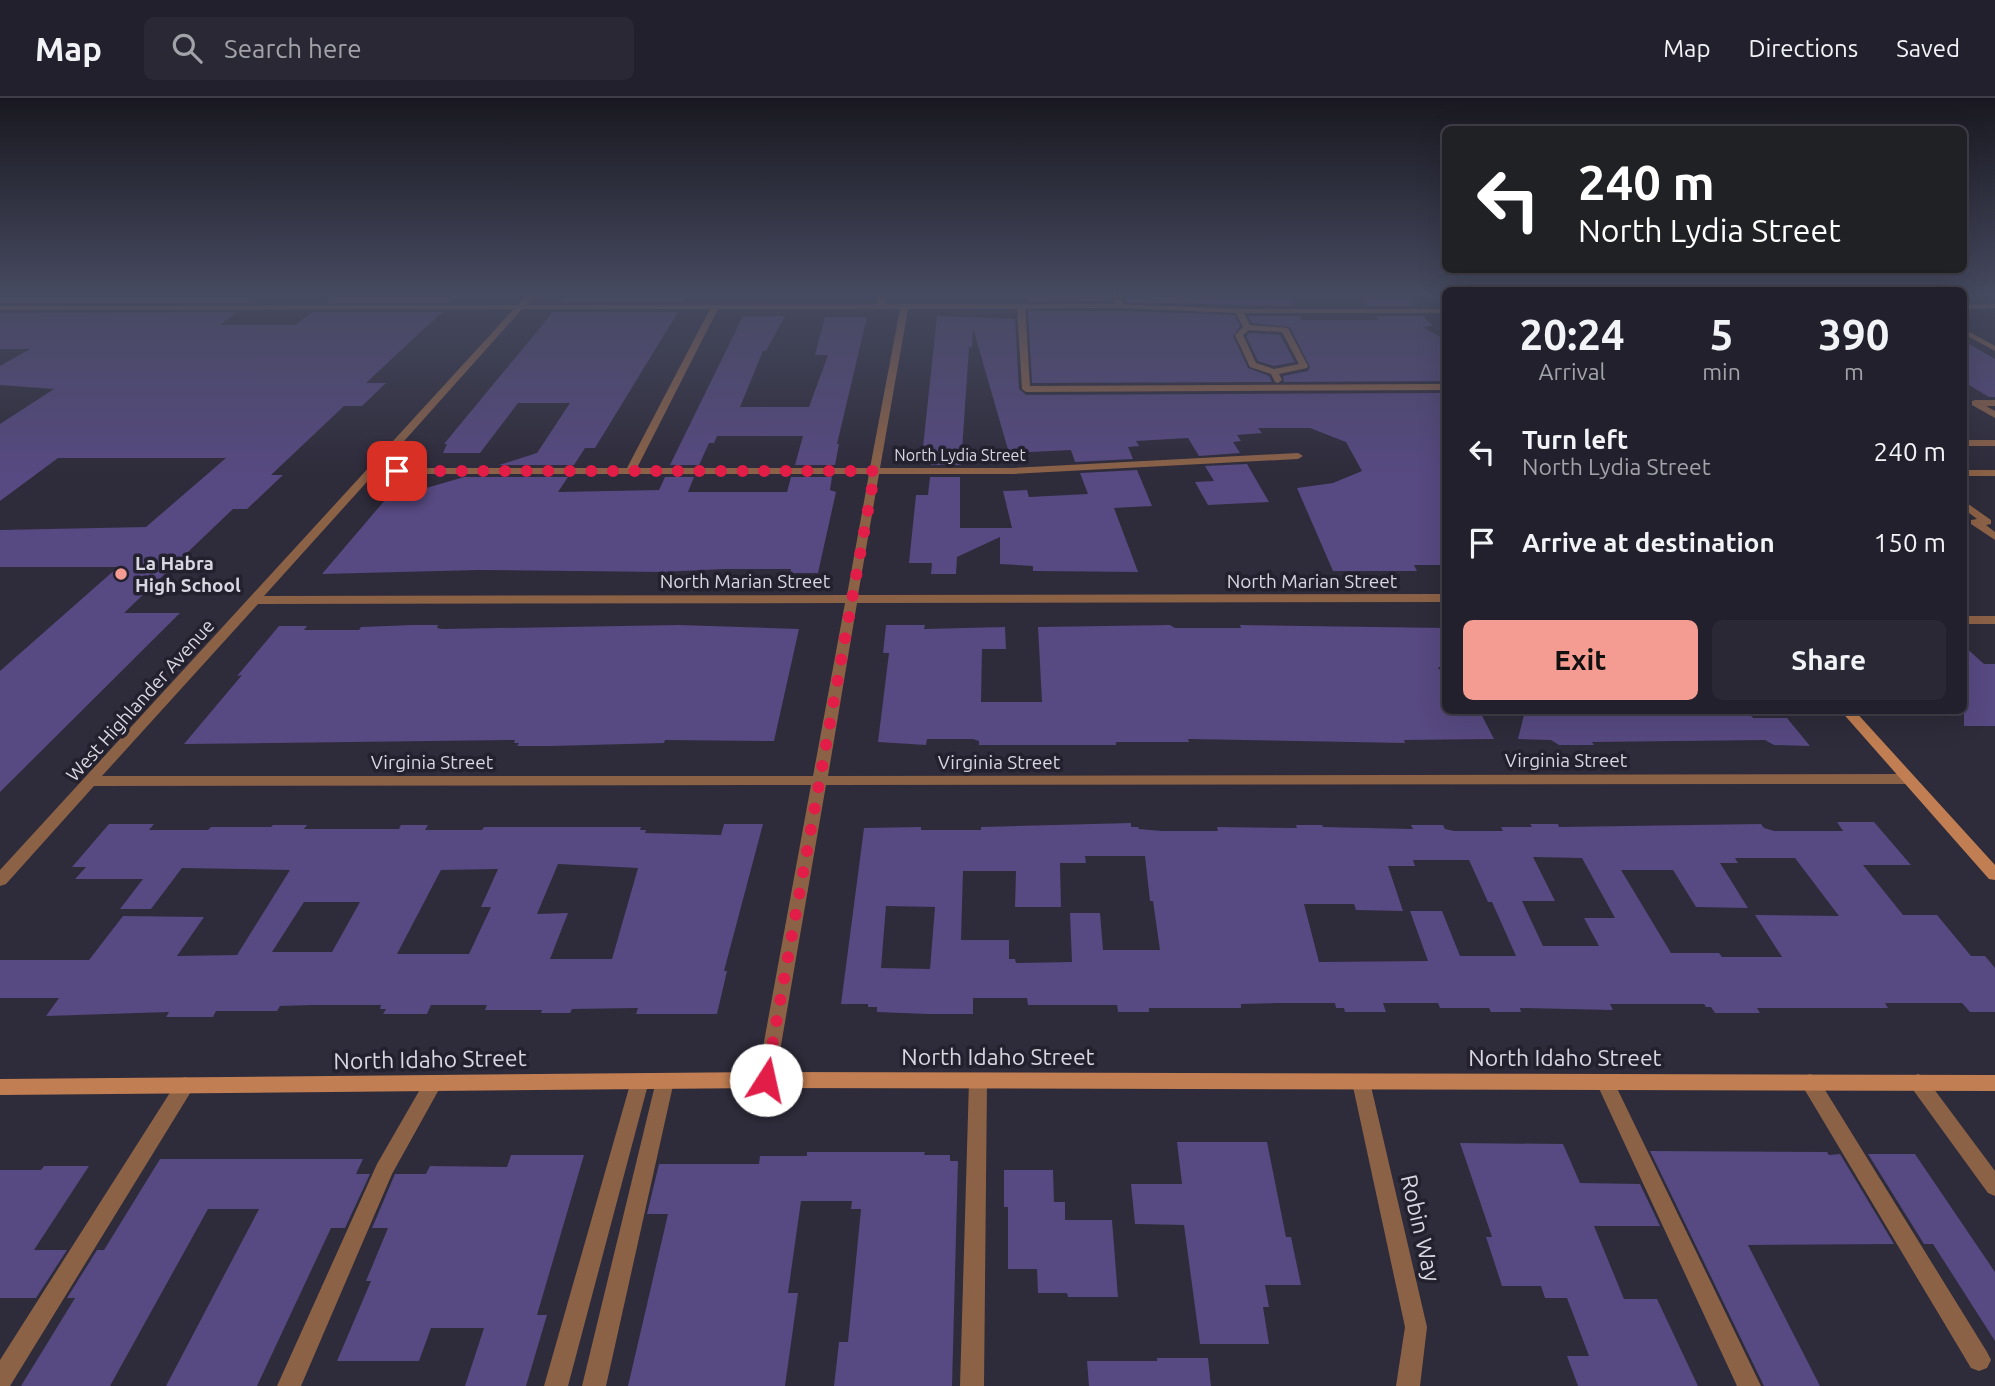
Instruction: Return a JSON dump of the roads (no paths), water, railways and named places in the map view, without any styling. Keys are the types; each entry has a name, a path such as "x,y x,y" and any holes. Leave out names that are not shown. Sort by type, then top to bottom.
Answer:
{"street":[{"name":"West Highlander Avenue","path":"0,880 476,355"},
{"path":"630,471 690,355"},
{"path":"766,1080 895,355"},
{"path":"1024,355 1026,389 1442,387"},
{"path":"1248,355 1253,365 1274,372 1304,366 1299,355"},
{"path":"1274,372 1282,388"},
{"path":"1990,413 1975,403 1995,403"},
{"path":"1967,410 1990,413"},
{"path":"1967,443 1995,443"},
{"name":"North Lydia Street","path":"371,471 1058,469 1298,456"},
{"path":"1967,473 1995,473"},
{"path":"1975,522 1995,537"},
{"name":"North Marian Street","path":"254,600 1442,598"},
{"path":"1967,620 1995,620"},
{"path":"1850,714 1995,875"},
{"name":"Virginia Street","path":"89,781 1908,779"},
{"name":"North Idaho Street","path":"0,1087 766,1080 1995,1083"},
{"path":"556,1386 640,1081"},
{"path":"594,1386 665,1081"},
{"path":"972,1386 978,1081"},
{"name":"Robin Way","path":"1361,1082 1416,1327 1408,1386"},
{"path":"1605,1082 1749,1386"},
{"path":"1810,1082 1979,1360"},
{"path":"1918,1082 1995,1187"},
{"path":"289,1386 384,1170 433,1084"},
{"path":"0,1381 185,1085"}],"place":[{"name":"La Habra High School","path":"121,574"}]}
